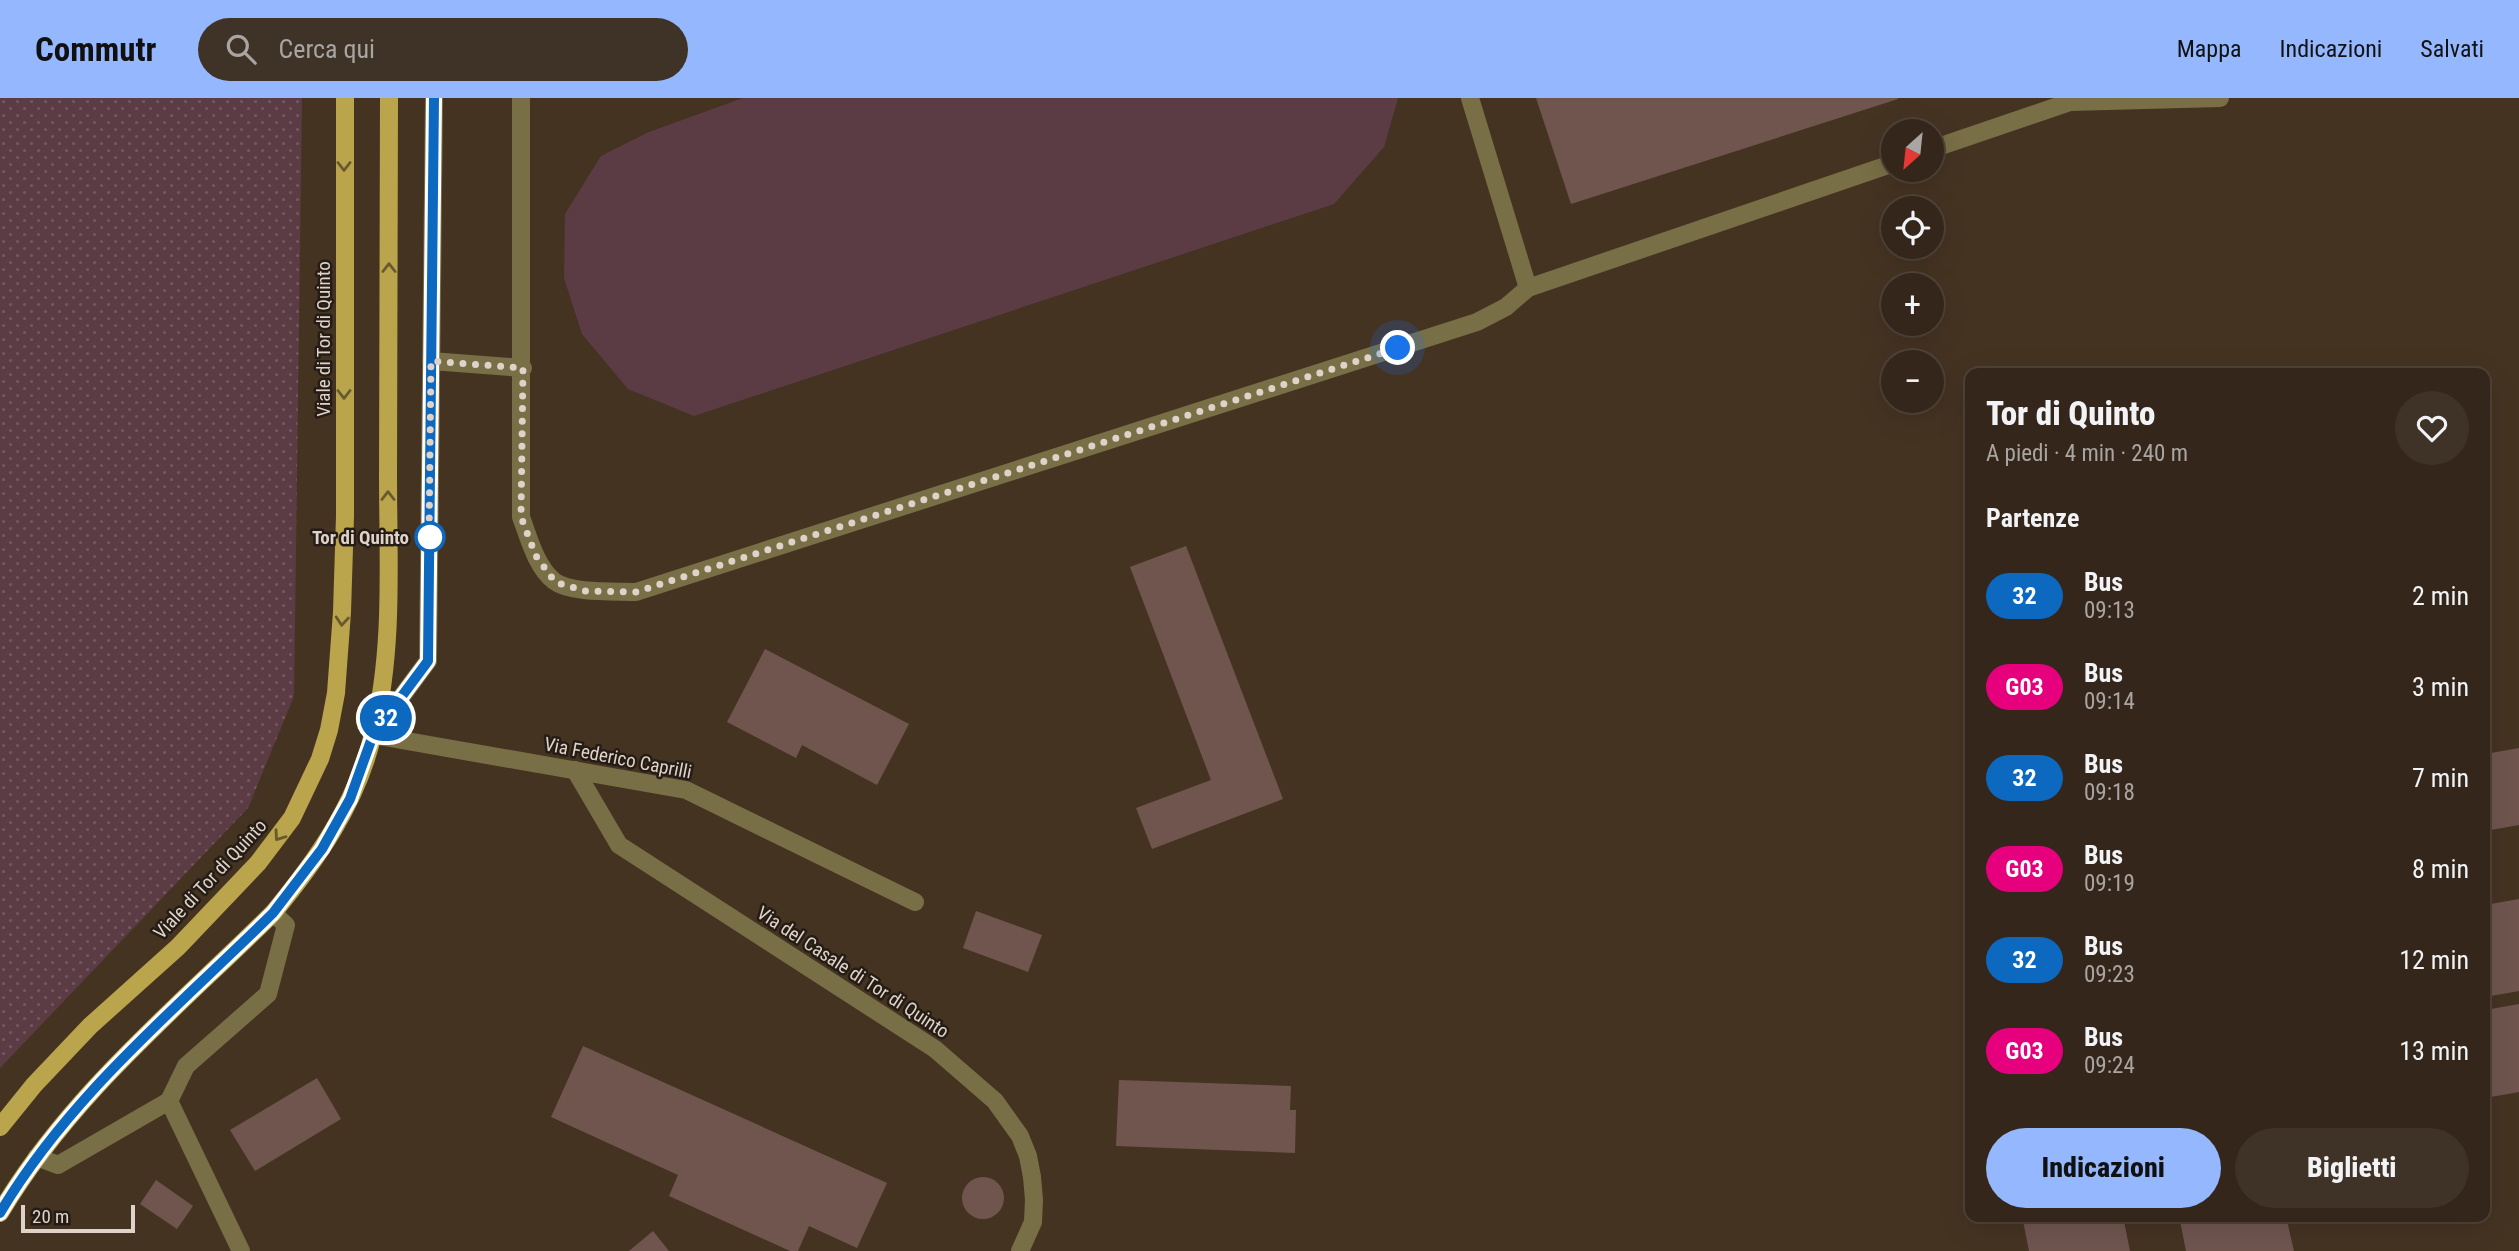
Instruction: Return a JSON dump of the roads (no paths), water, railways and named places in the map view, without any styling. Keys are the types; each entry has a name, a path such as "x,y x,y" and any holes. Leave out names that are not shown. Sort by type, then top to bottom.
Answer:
{"main road":[{"name":"Viale di Tor di Quinto","path":"0,1127 34,1085 90,1026 178,947 258,863 292,818 320,759 336,693 342,612 345,516 345,98"},
{"path":"0,1213 37,1157 93,1089 273,913 338,824 373,735 384,666 388,607 389,98"}],"street":[{"path":"373,735 428,661 434,98"},
{"path":"522,98 521,517 536,556 555,582 585,591 636,592 1477,322 1506,307 1528,288 1881,167"},
{"path":"1470,98 1528,288"},
{"path":"1944,145 2077,100 2220,98"},
{"path":"431,361 523,368"},
{"name":"Via Federico Caprilli","path":"373,735 686,790 915,902"},
{"name":"Via del Casale di Tor di Quinto","path":"575,770 619,845 935,1049 995,1101 1020,1136 1032,1177 1033,1222 1020,1251"},
{"path":"37,1157 58,1164 169,1101 186,1066 268,994 286,925 273,913"},
{"path":"169,1101 241,1251"}],"place":[{"name":"Tor di Quinto","path":"430,537"}]}
